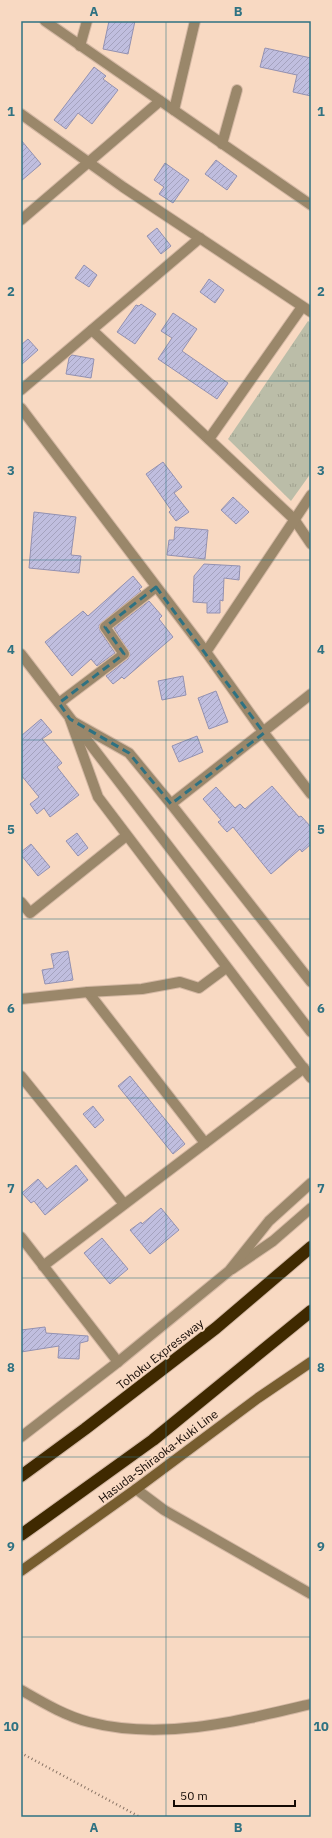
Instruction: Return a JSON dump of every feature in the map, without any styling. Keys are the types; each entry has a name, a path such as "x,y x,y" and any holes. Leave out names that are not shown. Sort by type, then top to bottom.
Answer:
{"highway":[{"name":"Tohoku Expressway","path":"21,1476 85,1429 216,1328 311,1247"},
{"path":"21,1535 153,1440 311,1311"}],"main road":[{"name":"Hasuda-Shiraoka-Kuki Line","path":"21,1571 136,1489 258,1398 309,1363"}],"street":[{"path":"45,21 311,205"},
{"path":"80,46 87,21"},
{"path":"174,110 195,21"},
{"path":"222,144 237,90"},
{"path":"21,220 160,101"},
{"path":"21,114 88,163 307,309 209,439"},
{"path":"21,390 200,238"},
{"path":"92,330 294,519 311,544"},
{"path":"21,408 206,652 264,733 311,794"},
{"path":"206,652 311,494"},
{"path":"59,703 124,654 105,627 156,587"},
{"path":"21,654 311,1032"},
{"path":"171,804 264,733 311,694"},
{"path":"70,719 129,753 311,982"},
{"path":"70,719 98,797 226,968 311,1078"},
{"path":"21,902 30,914 126,836"},
{"path":"21,999 88,992 142,989 180,982 199,988 226,968"},
{"path":"88,992 205,1143"},
{"path":"43,1266 304,1068"},
{"path":"21,1076 124,1204"},
{"path":"229,1271 269,1222 311,1183"},
{"path":"21,1437 118,1362 229,1271 273,1241 311,1208"},
{"path":"21,1237 118,1362"},
{"path":"136,1489 164,1510 311,1594"},
{"path":"21,1690 56,1709 88,1722 146,1730 198,1727 230,1722 311,1704"}],"path":[{"path":"21,1752 140,1817"}],"highlighted area":[{"path":"156,587 264,733 171,804 129,753 70,719 59,703 124,654 105,627"}],"green space":[{"path":"308,321 311,323 311,473 291,501 228,439"}],"building":[{"path":"109,21 135,21 128,54 103,49"},
{"path":"265,48 311,58 311,96 293,92 297,75 260,67"},
{"path":"94,67 106,76 103,79 118,90 92,124 78,113 66,129 54,120"},
{"path":"21,140 41,164 21,181"},
{"path":"216,160 237,176 227,190 205,174"},
{"path":"165,163 189,180 173,203 159,194 164,187 154,180"},
{"path":"157,228 171,246 161,254 147,236"},
{"path":"84,265 97,275 89,287 75,278"},
{"path":"209,279 224,290 215,303 200,292"},
{"path":"141,304 156,314 135,344 117,332 136,305 139,306"},
{"path":"173,313 197,329 182,351 228,383 217,399 158,359 172,338 161,331"},
{"path":"28,339 38,350 21,365 21,345"},
{"path":"72,355 94,359 91,378 66,374 69,358"},
{"path":"163,462 182,487 174,493 189,512 176,521 169,512 171,510 146,474"},
{"path":"233,497 249,512 236,524 221,510"},
{"path":"34,512 76,517 71,555 81,556 79,573 29,568"},
{"path":"175,527 208,530 205,559 167,555 169,540 174,540"},
{"path":"204,564 240,566 239,580 224,578 223,601 220,600 220,613 207,613 207,603 193,602 194,576"},
{"path":"133,576 142,587 139,589 141,591 99,625 100,631 115,653 97,666 91,659 72,676 45,642 83,611 88,616"},
{"path":"149,601 162,616 159,619 173,637 124,679 122,677 113,684 106,676 128,659 130,654 114,628"},
{"path":"183,676 186,695 162,700 158,681"},
{"path":"216,691 228,722 209,729 198,698"},
{"path":"41,719 52,732 42,739 62,763 57,767 79,795 50,817 44,808 37,814 30,804 39,797 21,775 21,736"},
{"path":"197,736 203,752 179,762 172,746"},
{"path":"272,786 299,817 301,816 311,827 311,844 302,852 300,849 271,874 233,827 227,832 218,822 221,820 203,799 216,787 235,808 240,804 245,809"},
{"path":"77,833 88,848 78,856 66,841"},
{"path":"31,844 50,867 38,876 21,855 21,852"},
{"path":"68,951 73,980 45,984 42,970 54,968 51,954"},
{"path":"130,1076 185,1144 173,1154 118,1086"},
{"path":"93,1106 104,1120 95,1128 83,1114"},
{"path":"76,1165 88,1180 45,1215 34,1201 31,1203 22,1193 38,1179 47,1189"},
{"path":"161,1208 179,1230 150,1254 130,1230 141,1222 142,1224"},
{"path":"102,1238 128,1269 110,1284 84,1253"},
{"path":"45,1327 46,1333 88,1336 88,1341 80,1343 79,1359 58,1358 59,1346 21,1352 21,1330"}]}
